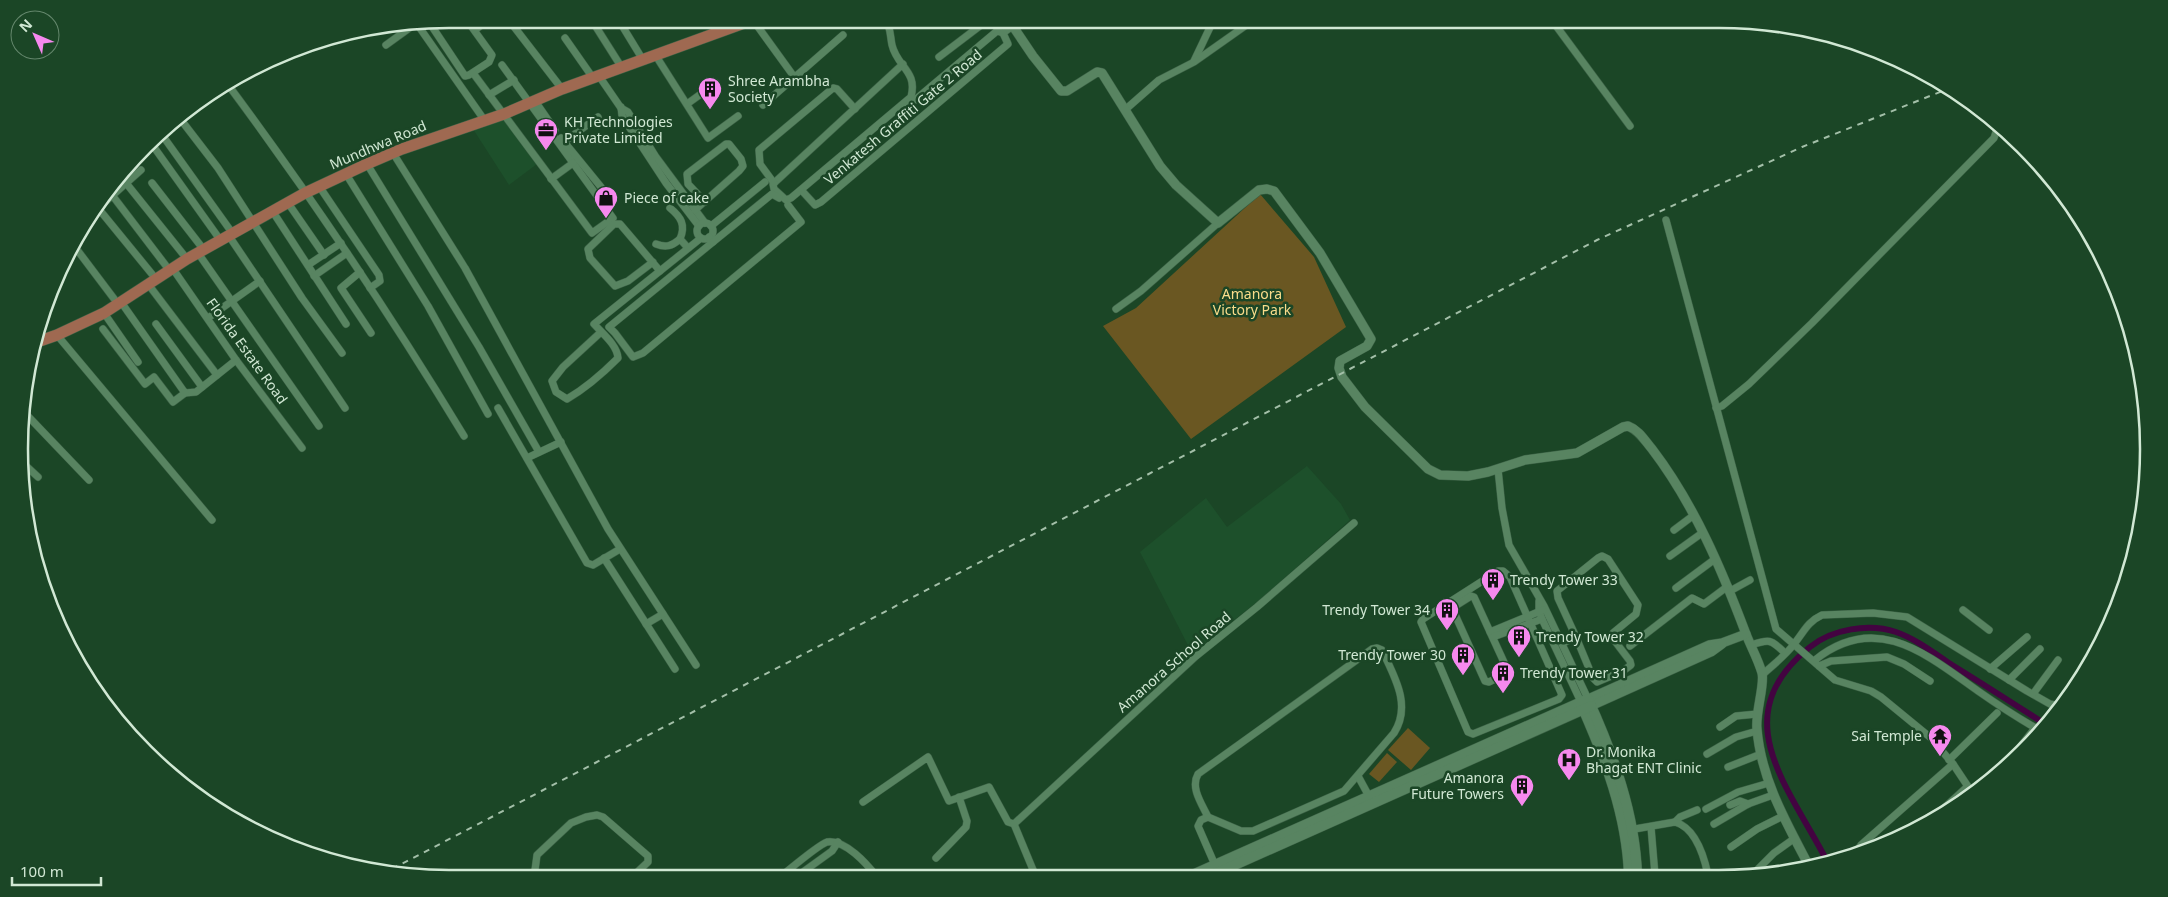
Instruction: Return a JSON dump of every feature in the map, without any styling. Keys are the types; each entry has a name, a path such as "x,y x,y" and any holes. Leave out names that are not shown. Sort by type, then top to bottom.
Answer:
{"main road":[{"name":"Mundhwa Road","path":"42,340 104,313 201,251 305,193 367,164 504,114 562,88 656,56 724,28"},
{"path":"1223,870 1371,800 1586,704 1627,830 1636,870"},
{"path":"1204,870 1371,800"},
{"path":"1627,830 1629,870"}],"street":[{"path":"419,28 485,121"},
{"path":"433,28 465,76 489,62 492,55 475,30 478,28"},
{"path":"515,28 562,88"},
{"path":"598,28 622,68"},
{"path":"623,28 643,60"},
{"path":"718,28 722,30"},
{"path":"760,28 795,78"},
{"path":"856,109 837,89 833,88 759,150 760,164 774,183 774,189 786,200 792,198 912,97 914,88 912,76 902,64 892,45 890,28"},
{"path":"940,57 977,28"},
{"name":"Venkatesh Graffiti Gate 2 Road","path":"1003,32 1007,28"},
{"path":"1016,28 1033,56 1061,91 1067,91 1100,72 1107,78 1160,166 1176,185 1218,223"},
{"path":"1194,62 1210,28"},
{"path":"1126,109 1159,80 1194,62 1242,28"},
{"path":"1558,28 1630,126"},
{"path":"386,45 408,29"},
{"name":"Venkatesh Graffiti Gate 2 Road","path":"788,205 997,31 1003,32"},
{"name":"Venkatesh Graffiti Gate 2 Road","path":"804,193 815,205 821,202 1008,44 1003,32"},
{"path":"764,105 843,35"},
{"path":"565,38 621,107 628,112 656,157 705,225"},
{"path":"656,56 708,138 738,116"},
{"path":"774,183 856,109 902,64"},
{"path":"502,65 601,187"},
{"path":"473,73 592,233 613,218 573,163 533,102"},
{"path":"489,95 514,80"},
{"path":"686,104 716,83"},
{"path":"231,88 341,243 411,348 464,436"},
{"path":"621,107 622,116 666,183 712,231 711,240"},
{"path":"564,142 598,117"},
{"path":"183,122 218,168 302,298 342,353"},
{"path":"1716,408 1722,406 1749,384 1843,292 1994,138 1996,131"},
{"path":"164,138 228,237 260,281 345,408"},
{"path":"695,210 705,202 743,166 741,160 729,144 726,144 688,174 688,184 705,202"},
{"path":"155,147 228,237"},
{"path":"393,153 465,268 620,549 696,665"},
{"path":"551,178 573,163"},
{"path":"367,164 479,347 539,452"},
{"path":"125,180 141,170"},
{"path":"346,174 428,306 488,414"},
{"path":"124,180 187,259"},
{"path":"701,238 697,231 765,182"},
{"path":"152,183 201,251 232,300 319,426"},
{"path":"112,195 120,185"},
{"path":"320,186 379,275 380,281 370,288"},
{"path":"1116,310 1141,291 1218,223 1259,190 1267,189 1274,191 1320,253 1356,316 1371,338 1367,346 1340,361 1342,377 1383,427 1432,471 1451,477 1468,476 1525,460 1577,453 1628,426 1640,434 1672,476 1694,515 1729,589 1762,675 1757,714 1757,731 1769,783 1783,816 1806,860"},
{"path":"772,194 788,205 801,222 643,353 633,357 616,333 609,327 711,240 772,194"},
{"name":"Florida Estate Road","path":"112,195 208,318 236,360 302,448"},
{"path":"288,203 324,255"},
{"path":"656,244 663,247 668,246 680,239 684,230 682,220 670,208"},
{"path":"273,212 346,324"},
{"path":"100,213 152,282 216,376"},
{"path":"1666,220 1776,629 1835,680 1871,691 1881,697 1931,738 1951,762 1968,788"},
{"path":"653,262 628,281 615,286 590,258 588,249 614,224 620,224 653,262 660,271"},
{"path":"601,332 562,367 552,381 556,392 567,399 598,377 618,358 617,351 601,332 594,324 701,238 711,240"},
{"path":"680,239 688,248"},
{"path":"308,265 341,243"},
{"path":"78,251 185,393"},
{"path":"314,276 347,253"},
{"path":"360,272 341,288 371,333"},
{"path":"208,318 260,281"},
{"path":"104,313 138,362"},
{"path":"156,324 202,387"},
{"path":"103,329 145,384 154,377 173,402 185,393 190,394 202,387 236,360"},
{"path":"57,335 212,520"},
{"path":"498,408 587,563 593,565 620,549"},
{"path":"28,417 89,480"},
{"path":"527,458 561,442"},
{"path":"28,468 38,477"},
{"path":"1498,469 1509,545 1539,600 1542,610 1563,643 1586,704"},
{"path":"1674,530 1694,515"},
{"name":"Amanora School Road","path":"1014,824 1195,657 1257,607 1354,523"},
{"path":"1670,556 1702,533"},
{"path":"1605,557 1638,605 1636,614 1613,633 1614,640 1631,665 1623,671 1600,681 1595,681 1576,637 1558,598 1557,591 1598,558 1605,557"},
{"path":"604,558 676,669"},
{"path":"1676,588 1715,559"},
{"path":"1498,571 1508,573 1528,619 1562,695 1559,699 1476,734 1470,734 1421,626 1422,620 1498,571"},
{"path":"1630,646 1692,598 1704,604 1729,589 1750,580"},
{"path":"1473,596 1491,635 1508,672 1487,682 1453,606 1473,596"},
{"path":"1491,635 1528,619 1542,610"},
{"path":"1542,610 1542,619 1586,704"},
{"path":"1963,610 1990,630"},
{"path":"1762,675 1785,653 1797,647 1808,624 1822,615 1873,613 1907,617 2032,694 2054,705"},
{"path":"646,624 663,614"},
{"path":"1528,619 1542,619"},
{"path":"1586,704 1670,667 1709,645 1722,643 1746,634"},
{"path":"1563,643 1576,637"},
{"path":"1990,668 2027,638"},
{"path":"1817,663 1826,650 1847,640 1884,639 1900,642 1917,650 1952,672 2012,715 2034,728"},
{"path":"1750,645 1769,640 1785,653"},
{"path":"1372,649 1382,650 1400,687 1402,697 1399,722 1394,733 1358,776 1340,794 1253,830 1241,831 1208,817 1195,785 1195,780 1203,770 1372,649"},
{"path":"2010,680 2040,649"},
{"path":"1817,663 1887,657 1904,664 1930,681"},
{"path":"2032,694 2058,660"},
{"path":"1860,845 1951,762 1997,713"},
{"path":"1720,727 1736,716 1757,714"},
{"path":"1707,754 1736,737 1757,731"},
{"path":"1728,767 1761,754"},
{"path":"863,802 928,757 949,801 989,787 1008,822 1014,824 1033,870"},
{"path":"1358,776 1371,800"},
{"path":"1706,809 1738,792 1769,783"},
{"path":"1714,824 1748,804 1773,794"},
{"path":"936,858 966,827 967,821 959,797"},
{"path":"1730,805 1740,801 1748,804"},
{"path":"1675,822 1680,816 1697,810"},
{"path":"535,870 537,855 571,823 597,815 604,817 648,856 648,862 640,870"},
{"path":"1731,847 1757,829 1783,816"},
{"path":"1208,817 1201,820 1198,826 1215,865"},
{"path":"1627,830 1675,822 1687,828 1700,846 1707,870"},
{"path":"1651,827 1655,870"},
{"path":"1759,868 1774,853 1795,838"},
{"path":"789,870 826,842 838,842 861,859 871,870"},
{"path":"806,870 832,852 838,842"}],"shaded area":[{"path":"505,117 537,164 509,185 473,129"},
{"path":"1307,466 1341,504 1350,520 1261,599 1192,653 1140,552 1206,498 1227,527"}],"green space":[{"name":"Amanora Victory Park","path":"1260,194 1314,257 1346,327 1191,439 1103,326 1136,308"},
{"path":"1408,728 1430,748 1411,770 1388,750"},
{"path":"1387,753 1397,762 1379,782 1369,774"}],"waterway":[{"path":"1824,856 1782,779 1772,752 1767,726 1771,699 1784,673 1810,647 1819,641 1851,629 1874,628 1896,632 1911,638 2040,721"}],"railway":[{"path":"397,866 1597,240 1802,147 1942,91"}],"place":[{"name":"Shree Arambha Society","path":"710,110"},
{"name":"KH Technologies Private Limited","path":"546,151"},
{"name":"Piece of cake","path":"606,219"},
{"name":"Trendy Tower 33","path":"1493,601"},
{"name":"Trendy Tower 34","path":"1447,631"},
{"name":"Trendy Tower 32","path":"1519,658"},
{"name":"Trendy Tower 30","path":"1463,676"},
{"name":"Trendy Tower 31","path":"1503,694"},
{"name":"Sai Temple","path":"1940,757"},
{"name":"Dr. Monika Bhagat ENT Clinic","path":"1569,781"},
{"name":"Amanora Future Towers","path":"1522,807"}]}
